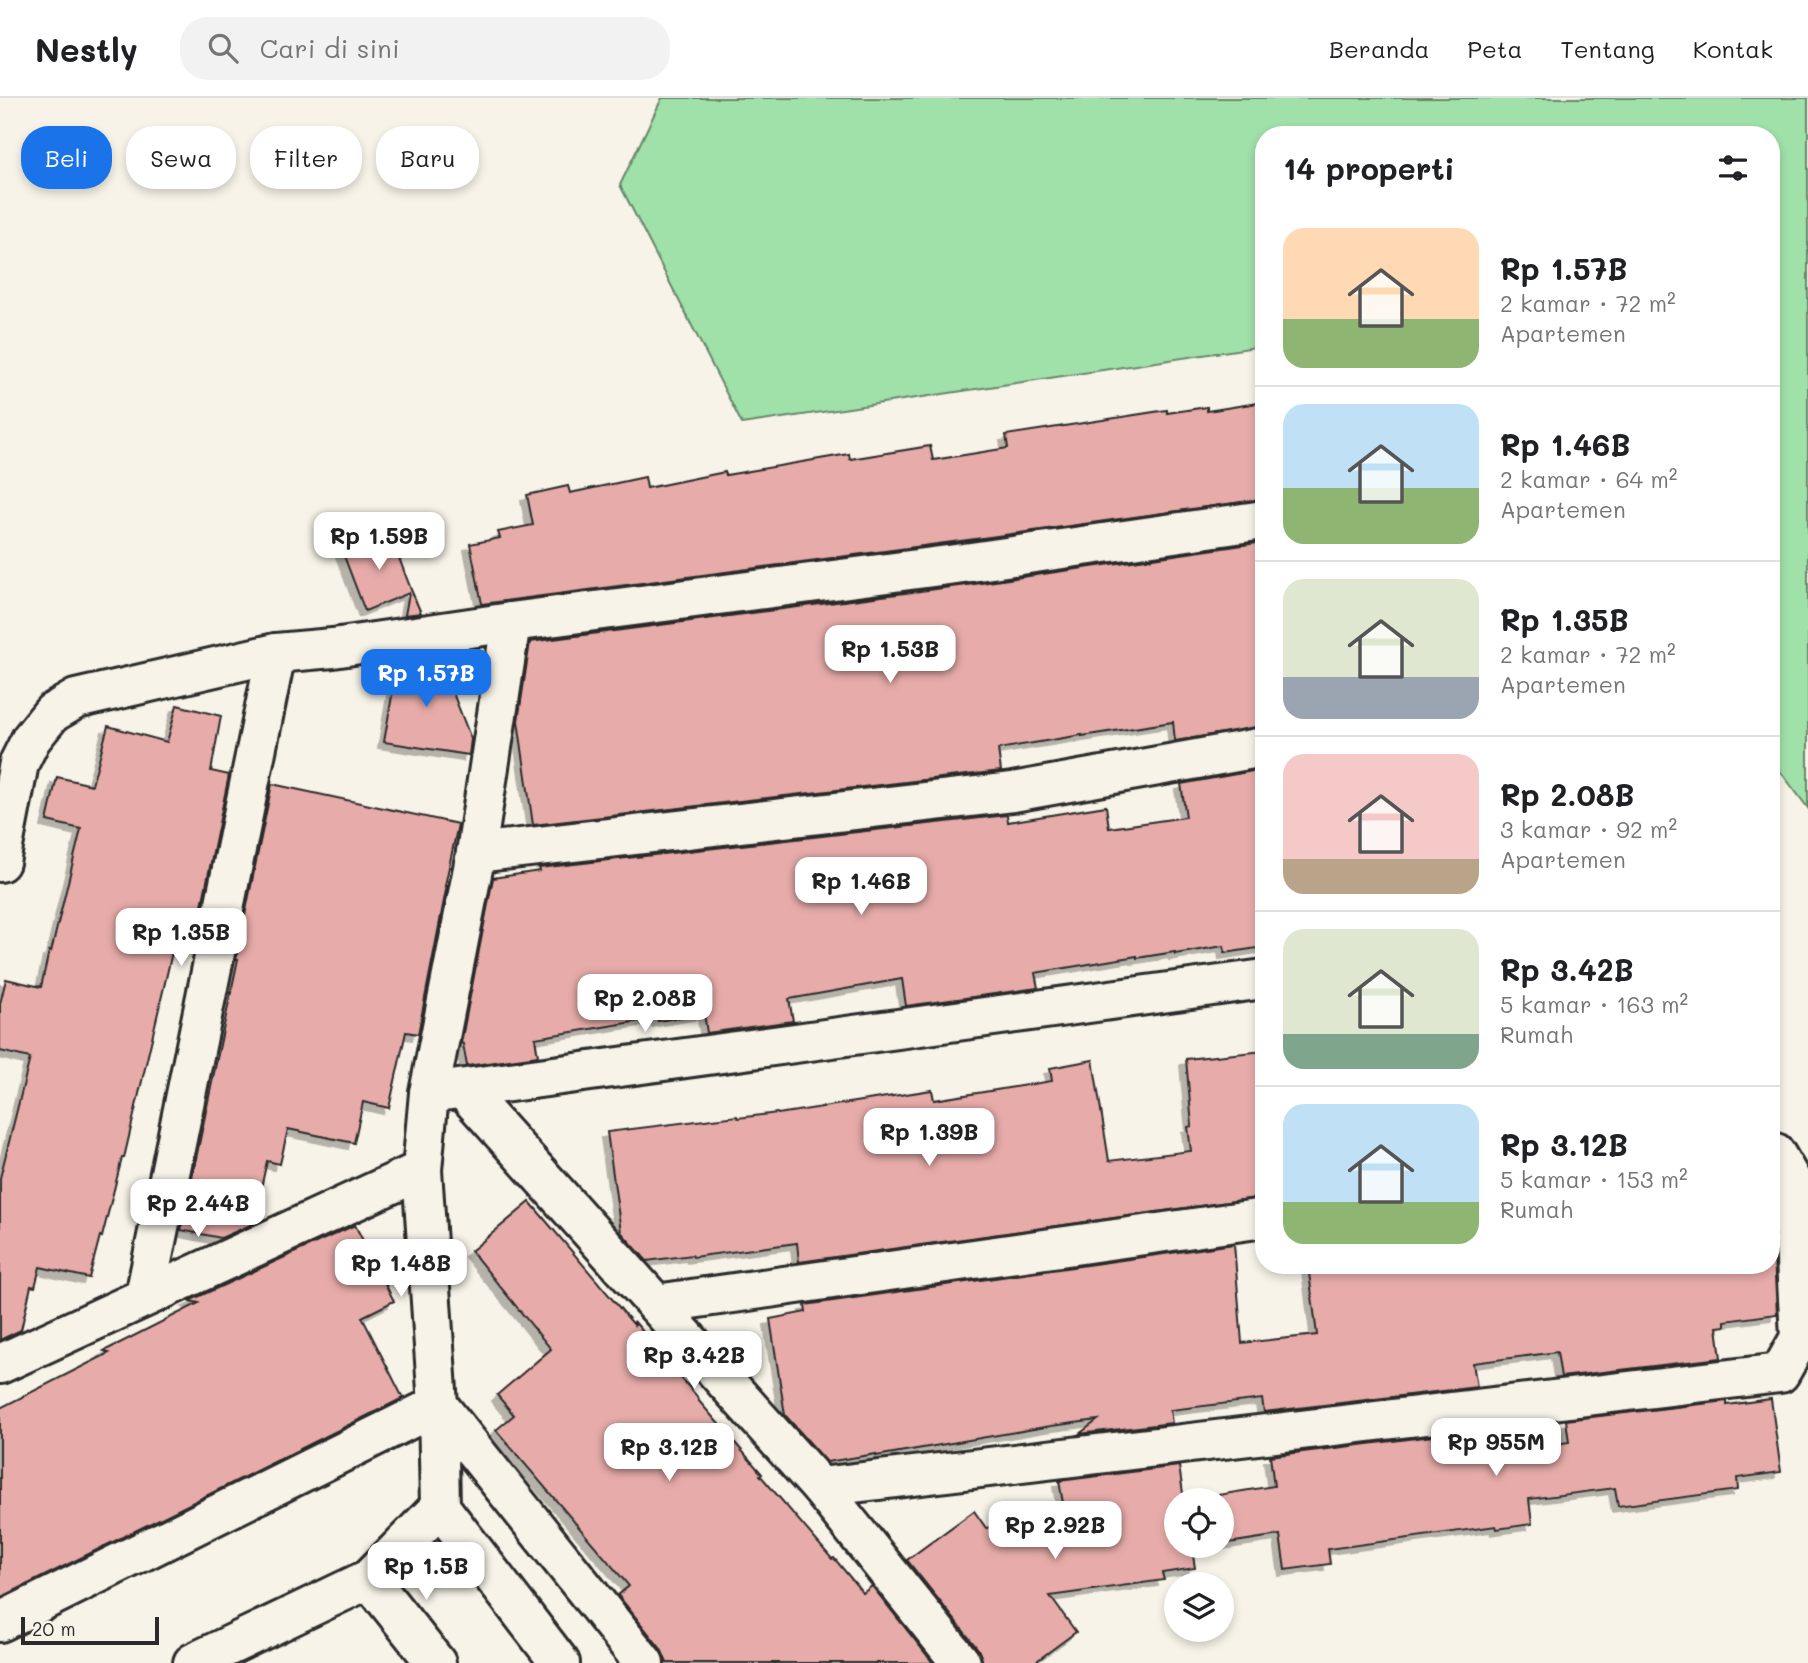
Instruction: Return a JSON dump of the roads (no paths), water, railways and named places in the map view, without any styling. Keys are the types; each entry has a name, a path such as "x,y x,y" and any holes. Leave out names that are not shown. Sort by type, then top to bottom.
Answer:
{"street":[{"path":"0,862 19,763 31,738 52,713 76,699 275,653 333,648 1255,521"},
{"path":"511,622 476,853 446,1091 422,1170 438,1405 440,1507 559,1663"},
{"path":"145,1296 275,653"},
{"path":"476,853 1013,792 1255,749"},
{"path":"446,1091 1255,980"},
{"path":"446,1091 656,1304 820,1487 961,1663"},
{"path":"820,1487 1780,1373 1800,1338 1792,1182 1780,1162"},
{"path":"0,1364 422,1170"},
{"path":"656,1304 1255,1218"},
{"path":"0,1622 438,1405"},
{"path":"438,1405 644,1663"},
{"path":"193,1663 369,1579 440,1507"},
{"path":"369,1579 436,1663"}]}
